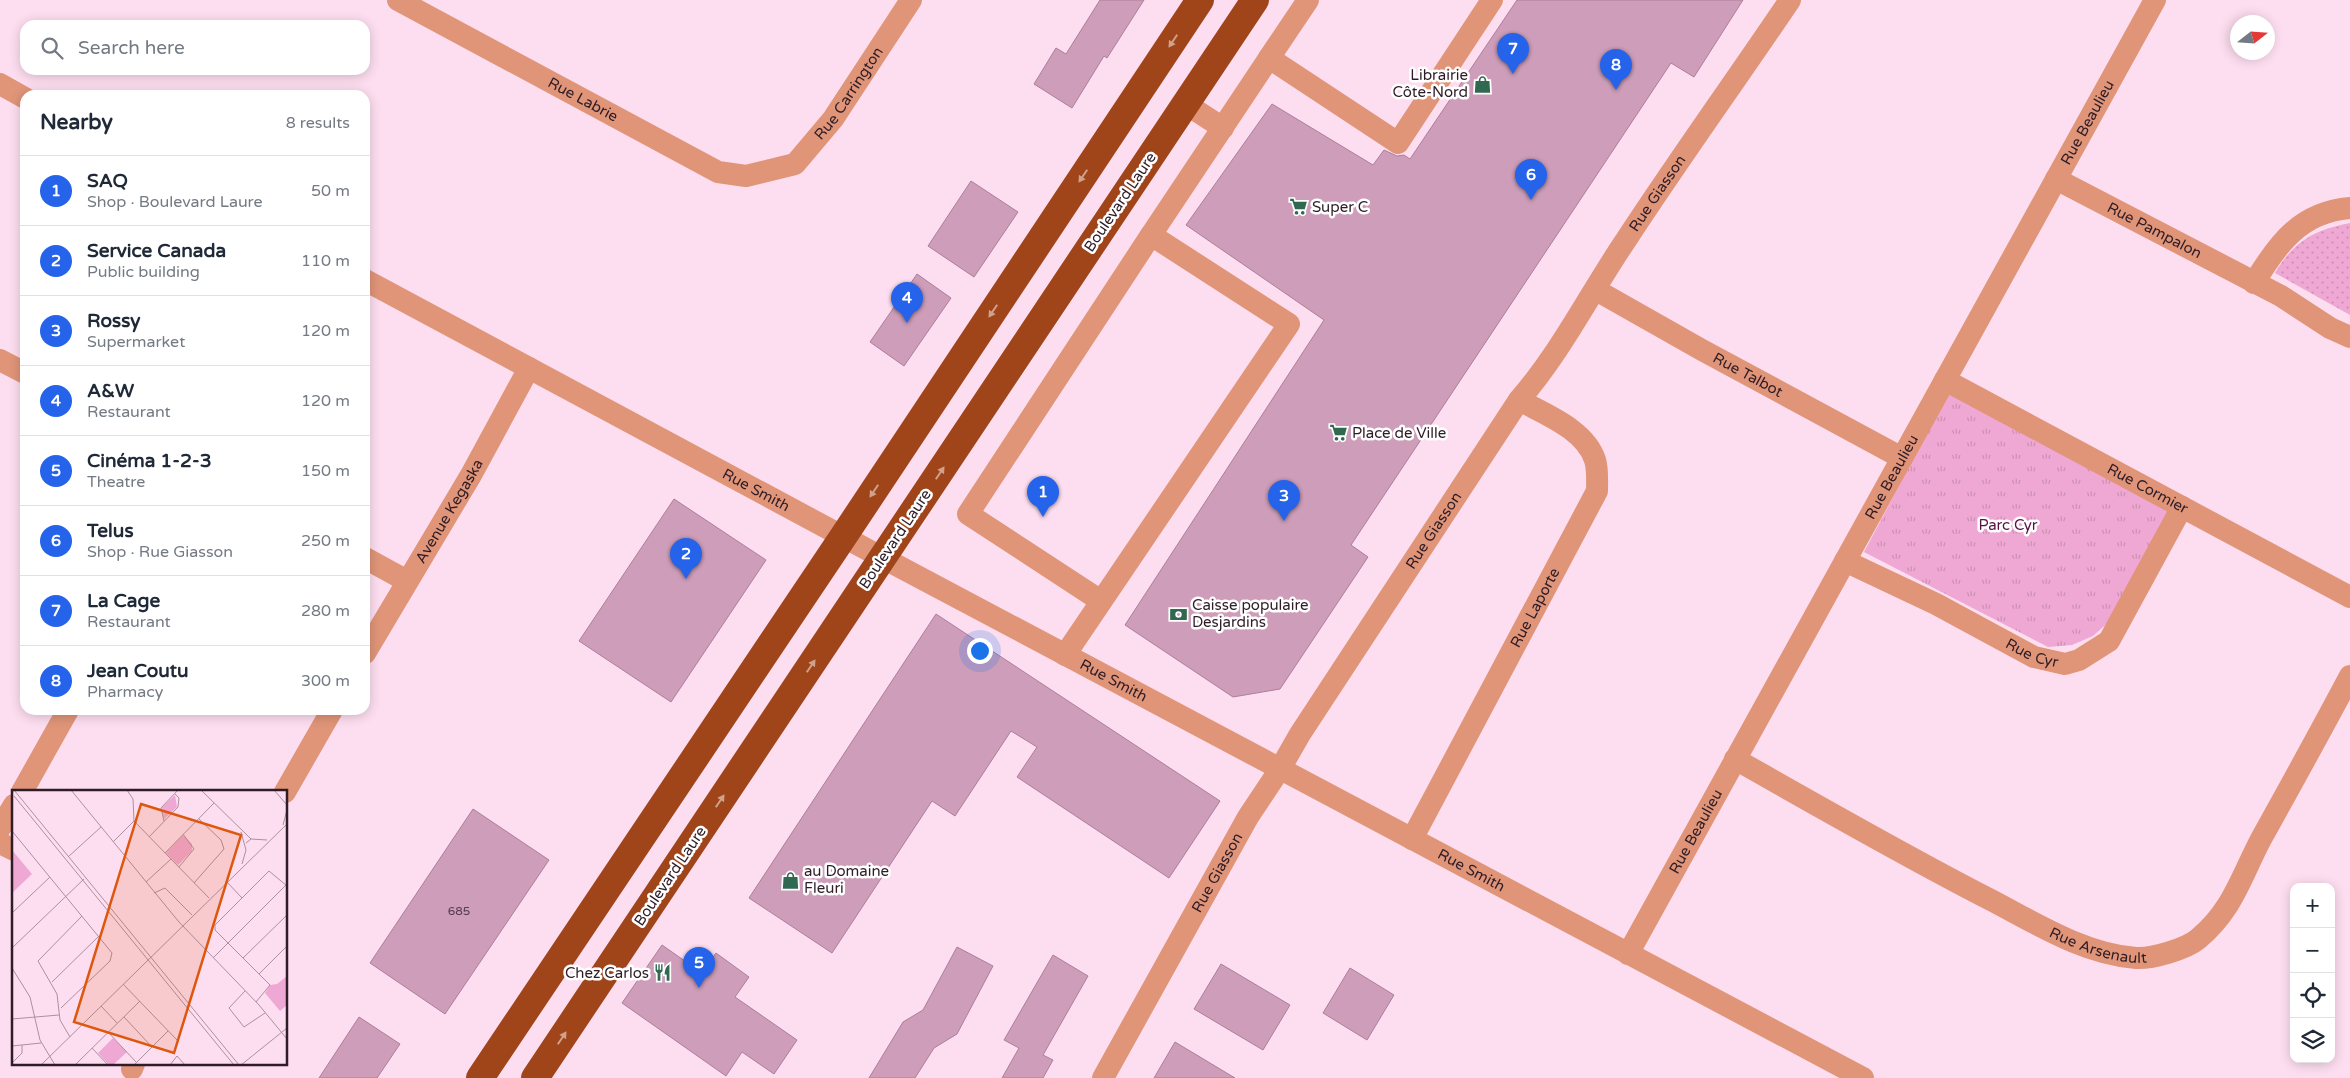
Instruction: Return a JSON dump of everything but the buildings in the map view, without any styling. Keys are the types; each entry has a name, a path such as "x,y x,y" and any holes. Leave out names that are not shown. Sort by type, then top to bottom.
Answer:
{"highway":[{"path":"480,1078 1200,0"},
{"name":"Boulevard Laure","path":"534,1078 1255,0"}],"street":[{"name":"Rue Labrie","path":"398,0 718,172 746,176 773,170"},
{"name":"Rue Carrington","path":"773,170 795,164 833,119 911,0"},
{"path":"1101,601 968,514 1308,0"},
{"path":"1269,58 1398,143 1492,0"},
{"name":"Rue Giasson","path":"1103,1078 1248,817 1280,769 1300,734 1519,400 1532,385 1596,290 1624,242 1790,0"},
{"name":"Rue Beaulieu","path":"1628,954 2155,0"},
{"path":"0,84 20,95"},
{"path":"1186,104 1223,128"},
{"name":"Rue Pampalon","path":"2056,179 2254,283 2350,337"},
{"path":"2254,283 2289,233 2314,218 2335,209 2350,208"},
{"path":"1064,655 1289,324 1151,235"},
{"name":"Rue Smith","path":"370,283 1064,655 1628,954 1848,1075"},
{"name":"Rue Talbot","path":"1596,290 1702,350 1902,458"},
{"path":"1,364 20,372"},
{"name":"Avenue Kegaska","path":"370,645 471,475 529,368"},
{"name":"Rue Cormier","path":"1945,380 2350,597"},
{"name":"Rue Laporte","path":"1412,839 1597,491 1595,460 1586,444 1570,428 1519,400"},
{"name":"Rue Cyr","path":"1845,561 1936,604 2034,658 2065,664 2079,660 2109,641 2182,507"},
{"path":"370,561 408,581"},
{"name":"Rue Arsenault","path":"1735,759 1941,874 2062,937 2110,954 2138,958 2160,956 2197,940 2223,913 2236,896 2260,842 2350,676"},
{"path":"23,790 65,715"},
{"path":"286,790 329,715"},
{"path":"0,828 12,808"},
{"path":"0,843 12,849"}],"green space":[{"path":"2350,223 2350,315 2275,273 2282,262 2298,245 2315,233"},
{"name":"Parc Cyr","path":"1948,393 2170,509 2112,619 2093,636 2072,645 2048,647 1864,552"}],"place":[{"name":"La Cage","path":"1513,74"},
{"name":"Librairie Côte-Nord","path":"1482,84"},
{"name":"Jean Coutu","path":"1616,90"},
{"name":"Telus","path":"1531,200"},
{"name":"Super C","path":"1298,207"},
{"name":"A&W","path":"907,323"},
{"name":"Place de Ville","path":"1338,433"},
{"name":"SAQ","path":"1043,517"},
{"name":"Rossy","path":"1284,521"},
{"name":"Service Canada","path":"686,579"},
{"name":"Caisse populaire Desjardins","path":"1178,614"},
{"name":"au Domaine Fleuri","path":"790,880"},
{"name":"Chez Carlos","path":"663,973"},
{"name":"Cinéma 1-2-3","path":"699,988"}]}
